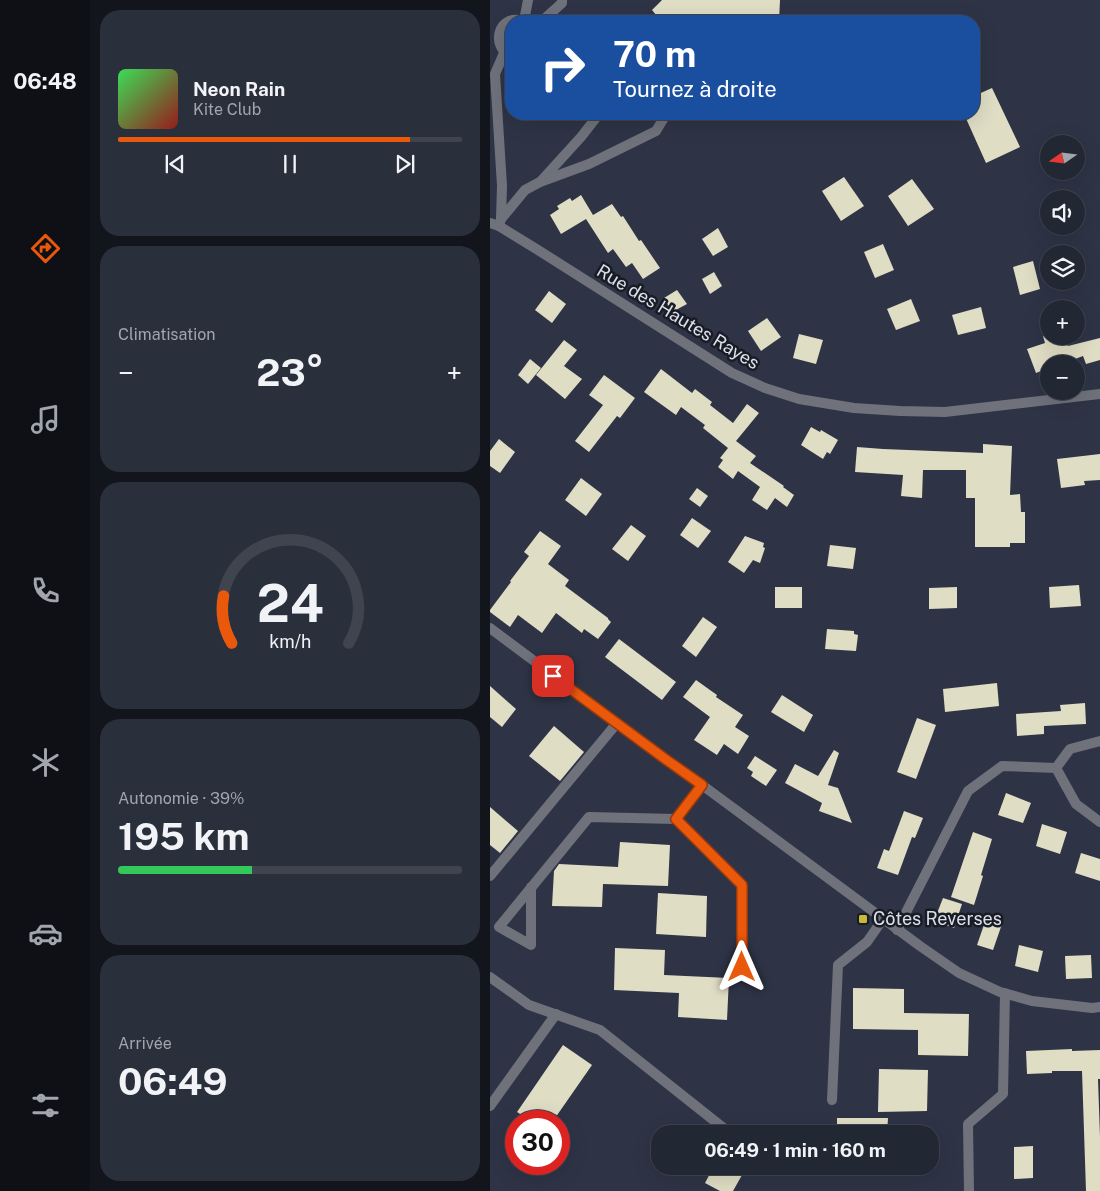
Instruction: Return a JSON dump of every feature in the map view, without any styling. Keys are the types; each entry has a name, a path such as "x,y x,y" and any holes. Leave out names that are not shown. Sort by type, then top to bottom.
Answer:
{"street":[{"path":"524,15 528,0"},
{"path":"549,15 562,3 562,0"},
{"path":"505,24 499,31 498,42 500,48 505,52"},
{"path":"497,223 502,186 495,74 505,59"},
{"path":"540,182 594,120"},
{"path":"497,223 525,190 540,182 590,164 656,131 663,120"},
{"name":"Rue des Hautes Rayes","path":"497,223 732,373 765,388 800,399 854,408 900,412 945,412 1100,394"},
{"path":"490,628 668,761 959,973 1000,992 1032,1001 1092,1008 1100,1007"},
{"path":"490,876 617,723"},
{"path":"1056,768 1070,749 1100,741"},
{"path":"898,930 968,791 1002,766 1056,768"},
{"path":"1056,768 1076,804 1100,822"},
{"path":"676,819 702,785"},
{"path":"531,887 530,945 494,924 531,887 589,816 676,819 742,885 742,967"},
{"path":"832,1100 838,965 867,942 883,919"},
{"path":"490,977 529,1005 600,1030 720,1125"},
{"path":"969,1191 968,1124 1003,1094 1005,993"},
{"path":"490,1106 556,1014"}],"building":[{"path":"662,0 780,0 779,15 656,15 652,10"},
{"path":"992,88 1020,147 986,163 967,120 980,120 980,93"},
{"path":"844,177 864,206 841,221 822,191"},
{"path":"912,179 934,209 908,226 888,196"},
{"path":"581,195 593,215 612,204 621,217 623,216 639,241 641,240 660,268 643,279 632,263 626,267 613,249 608,253 586,219 561,234 550,215 559,209 557,206 570,198 572,201"},
{"path":"718,228 728,247 713,256 702,239"},
{"path":"883,244 894,270 875,278 864,252"},
{"path":"1033,261 1040,289 1020,295 1013,267"},
{"path":"714,272 722,286 710,294 702,279"},
{"path":"677,290 687,304 672,312 664,298"},
{"path":"549,291 566,304 552,323 535,310"},
{"path":"911,299 920,321 896,330 887,309"},
{"path":"981,307 986,328 958,335 952,315"},
{"path":"767,318 781,337 761,351 748,331"},
{"path":"799,334 823,340 816,364 793,358"},
{"path":"1100,338 1100,360 1086,364 1085,355 1040,355 1040,371 1036,373 1027,349 1040,345 1085,345 1085,342"},
{"path":"564,340 577,350 564,366 582,379 565,399 536,375"},
{"path":"530,359 541,368 528,384 518,375"},
{"path":"661,369 692,393 695,389 712,402 710,405 733,423 747,404 759,413 736,441 756,456 750,463 794,495 787,507 775,498 767,510 752,500 760,487 738,471 733,479 718,467 723,460 720,458 728,448 703,428 705,425 681,407 676,415 644,392"},
{"path":"604,375 635,398 620,418 617,416 589,452 575,441 603,405 589,395"},
{"path":"811,427 820,432 821,430 838,440 830,454 827,452 823,459 801,445"},
{"path":"499,439 515,452 500,473 490,466 490,451"},
{"path":"983,444 1012,446 1010,495 1020,494 1021,512 1025,512 1025,543 1010,543 1010,547 975,547 975,498 966,498 966,470 923,470 922,498 901,496 903,475 855,472 857,447 983,453"},
{"path":"1100,454 1100,480 1084,481 1085,485 1061,488 1057,459"},
{"path":"581,478 602,494 586,516 565,500"},
{"path":"697,488 708,496 700,507 689,499"},
{"path":"692,518 711,531 698,548 680,535"},
{"path":"631,525 646,536 628,561 612,549"},
{"path":"540,531 561,546 548,564 569,580 565,586 611,622 598,639 584,629 582,633 556,613 542,633 518,615 510,627 490,612 529,556 524,552"},
{"path":"745,536 764,543 763,547 765,548 760,563 753,560 744,573 728,562"},
{"path":"830,545 856,548 853,569 827,566"},
{"path":"1079,585 1081,606 1050,608 1049,587"},
{"path":"775,587 802,587 802,608 775,608"},
{"path":"957,587 957,608 929,609 929,588"},
{"path":"703,617 717,627 696,657 682,646"},
{"path":"827,629 854,631 854,634 858,635 856,651 825,649"},
{"path":"619,639 676,682 662,700 605,657"},
{"path":"696,680 717,695 716,697 743,715 735,727 749,736 738,754 724,744 717,755 694,740 710,717 683,697"},
{"path":"997,683 999,706 945,712 943,689"},
{"path":"490,686 516,709 502,727 490,717"},
{"path":"782,695 813,715 804,732 771,712"},
{"path":"1085,703 1086,724 1044,726 1044,734 1017,736 1016,714 1061,711 1060,705"},
{"path":"917,718 936,725 916,779 897,772"},
{"path":"554,726 584,752 560,781 529,756"},
{"path":"834,750 839,753 828,785 838,788 852,823 819,811 822,803 785,783 795,764 818,776"},
{"path":"755,756 777,770 766,786 751,776 753,772 747,768"},
{"path":"1006,793 1031,803 1023,823 998,815"},
{"path":"490,807 518,831 500,853 490,845"},
{"path":"904,811 923,818 915,838 912,837 898,875 877,868 884,849 889,851"},
{"path":"1042,824 1067,832 1060,854 1036,846"},
{"path":"973,832 992,839 974,905 951,897"},
{"path":"620,842 670,845 668,886 603,884 602,907 552,906 554,871 559,864 618,867"},
{"path":"1081,853 1100,859 1100,881 1075,873"},
{"path":"658,893 707,896 706,937 656,934"},
{"path":"943,898 962,904 954,928 934,921"},
{"path":"986,919 1002,924 993,950 977,945"},
{"path":"1019,945 1043,951 1038,972 1015,966"},
{"path":"615,948 665,950 664,975 729,978 727,1020 678,1017 679,993 614,990"},
{"path":"1091,955 1092,978 1066,979 1065,956"},
{"path":"853,988 904,989 904,1013 969,1014 968,1056 918,1055 918,1030 853,1029"},
{"path":"563,1045 592,1065 561,1110 518,1110"},
{"path":"1072,1049 1072,1051 1100,1050 1100,1079 1098,1079 1100,1191 1086,1191 1082,1071 1052,1071 1052,1073 1027,1074 1026,1051"},
{"path":"879,1069 928,1070 927,1111 878,1112"},
{"path":"837,1118 888,1118 888,1125 837,1125"},
{"path":"1033,1146 1033,1178 1014,1179 1014,1147"},
{"path":"709,1175 742,1175 733,1191 720,1191 705,1183"}],"place":[{"name":"Côtes Reverses","path":"863,919"}],"route":[{"path":"553,676 702,785 676,819 742,885 742,967"}]}
